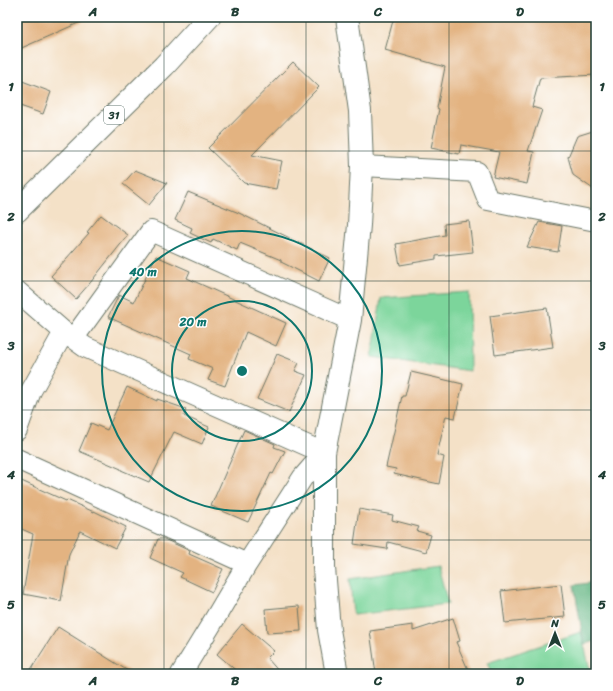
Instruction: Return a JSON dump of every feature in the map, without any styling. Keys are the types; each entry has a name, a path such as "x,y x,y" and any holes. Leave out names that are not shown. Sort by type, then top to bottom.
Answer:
{"street":[{"name":"31","path":"17,211 164,66 209,17"},
{"path":"337,674 329,630 324,568 324,452 350,320 359,225 362,166 360,111 347,17"},
{"path":"362,166 477,172 488,200 596,221"},
{"path":"17,430 31,391 69,336 151,231 350,320"},
{"path":"17,291 69,336 85,347 324,452"},
{"path":"181,674 247,564 303,477 324,452"},
{"path":"17,459 247,564"}],"green space":[{"path":"469,292 470,371 372,357 381,298"},
{"path":"438,566 448,604 353,615 350,579"},
{"path":"596,582 596,641 584,644 574,585"},
{"path":"581,632 591,674 492,674 487,663"}],"building":[{"path":"17,17 92,17 17,50"},
{"path":"394,17 596,17 596,75 540,78 532,107 542,110 528,151 534,152 527,184 493,177 499,152 461,145 459,154 431,148 439,109 437,108 445,67 385,50"},
{"path":"293,62 319,87 252,155 282,161 276,189 244,183 208,148"},
{"path":"17,79 51,92 43,114 17,105"},
{"path":"596,130 596,191 573,175 568,157 577,136"},
{"path":"135,170 167,183 149,205 123,184"},
{"path":"188,192 239,213 330,258 319,281 281,262 281,260 240,243 237,250 213,239 211,243 190,233 192,228 175,220"},
{"path":"101,215 128,235 76,299 51,276 89,233 87,232"},
{"path":"469,221 473,252 436,256 436,259 400,265 396,244 445,235 444,224"},
{"path":"539,222 562,226 558,252 527,247"},
{"path":"156,256 190,271 187,278 286,323 276,346 246,332 225,386 208,380 213,369 189,359 191,354 108,317 119,295 134,302"},
{"path":"547,308 553,347 495,355 490,316"},
{"path":"277,354 299,363 295,371 306,375 289,412 257,399"},
{"path":"411,372 463,384 455,418 446,416 437,455 444,457 439,484 394,474 396,469 386,467 402,396 405,396"},
{"path":"127,387 157,401 157,399 186,409 184,416 209,427 202,444 174,432 149,482 79,451 91,423 107,430"},
{"path":"244,430 275,444 274,447 285,451 273,474 271,473 248,522 211,506"},
{"path":"17,479 66,501 67,500 94,511 126,527 115,548 80,531 69,554 61,601 23,594 33,534 17,527"},
{"path":"359,509 393,515 392,520 419,527 417,531 431,535 426,552 388,542 387,549 354,544"},
{"path":"158,539 164,539 190,551 189,554 223,569 212,592 180,577 183,573 150,558"},
{"path":"561,584 565,617 505,623 501,591"},
{"path":"299,606 301,631 267,633 265,609"},
{"path":"453,618 460,641 456,642 470,674 376,674 370,631 413,625 413,631"},
{"path":"242,624 274,651 267,658 281,674 240,674 217,654"},
{"path":"58,627 133,674 28,674"}]}
